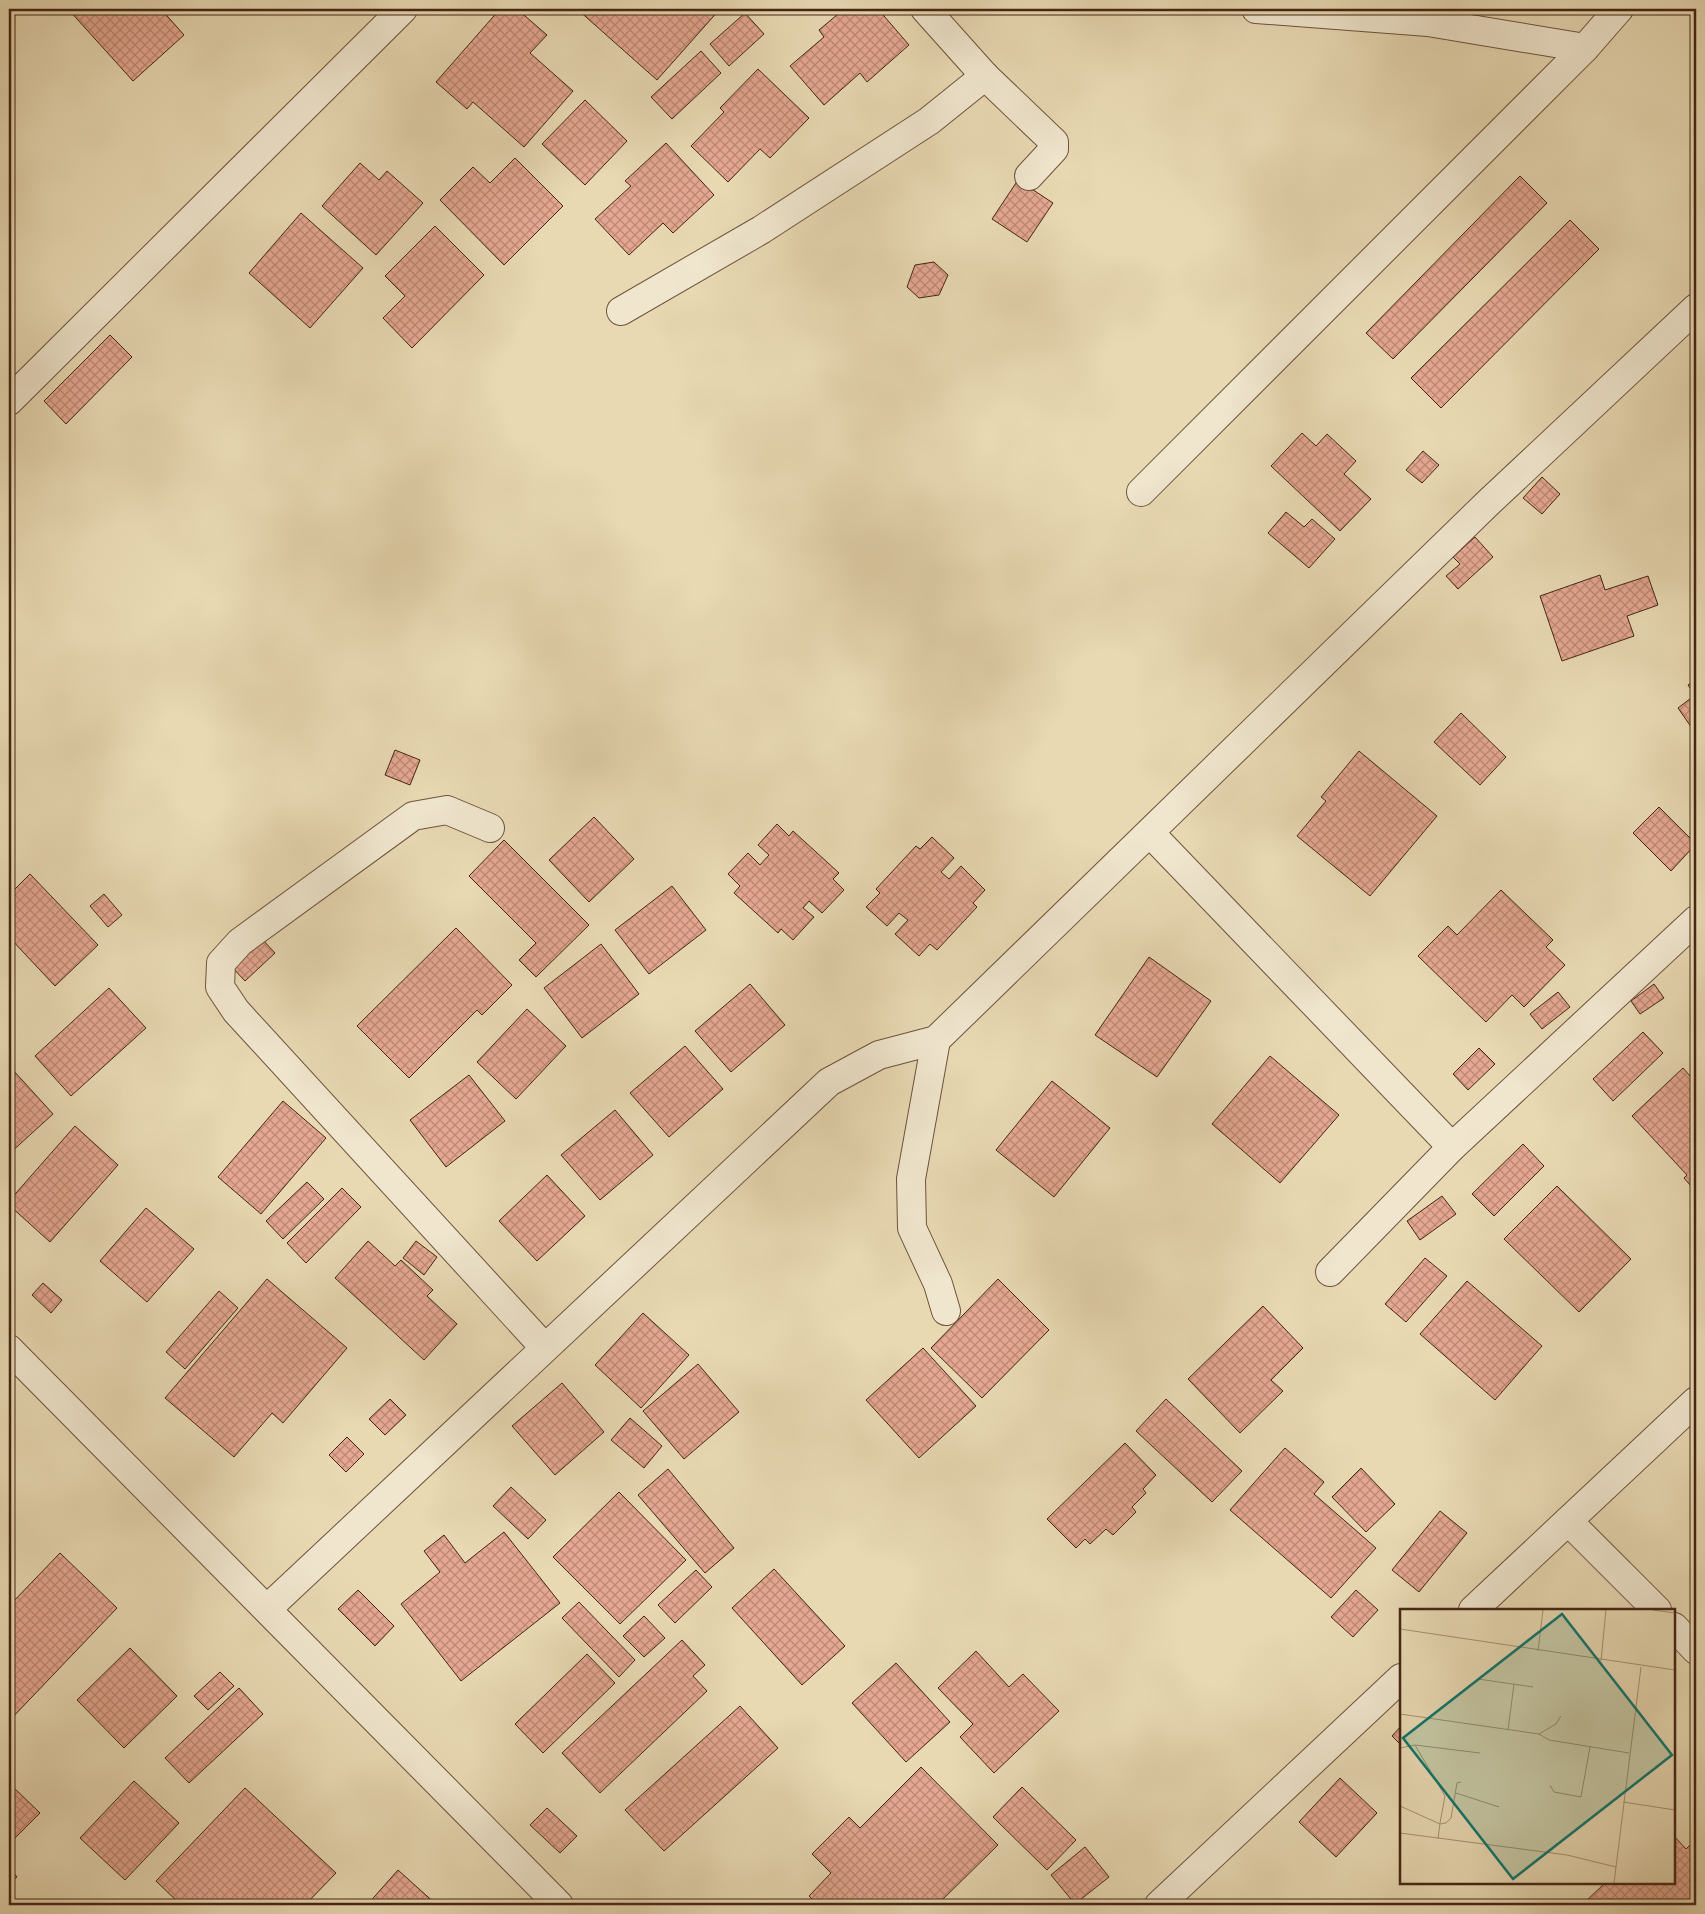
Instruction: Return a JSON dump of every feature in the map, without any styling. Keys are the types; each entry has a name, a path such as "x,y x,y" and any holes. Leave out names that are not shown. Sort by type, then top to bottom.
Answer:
{"street":[{"path":"9,401 402,9"},
{"path":"925,9 985,76 1054,142 1054,149 1029,176"},
{"path":"1256,9 1428,22 1585,48"},
{"path":"1141,492 1585,48 1619,9"},
{"path":"621,311 761,230 929,122 985,76"},
{"path":"267,1608 829,1082 879,1055 936,1040 1150,834 1489,502 1696,308"},
{"path":"490,828 447,810 413,816 240,942 221,963 220,987 236,1011 544,1347"},
{"path":"1150,834 1452,1147"},
{"path":"1330,1272 1452,1147 1696,920"},
{"path":"936,1040 911,1179 912,1228 938,1284 946,1311"},
{"path":"9,1349 559,1905"},
{"path":"1474,1609 1696,1401"},
{"path":"1568,1521 1656,1609"},
{"path":"1675,1628 1696,1650"},
{"path":"1159,1905 1400,1679"}],"building":[{"path":"68,9 161,9 184,35 133,81"},
{"path":"500,9 517,9 547,35 530,53 573,91 524,147 473,102 467,109 436,82"},
{"path":"577,9 720,9 657,80"},
{"path":"844,9 878,9 909,45 867,82 860,73 824,105 790,66 824,37 819,30"},
{"path":"745,13 764,34 729,66 710,44"},
{"path":"701,51 721,73 672,119 651,97"},
{"path":"758,69 809,118 770,158 760,149 728,182 691,146 724,112 720,108"},
{"path":"585,100 627,141 585,185 542,144"},
{"path":"666,143 714,195 673,233 663,223 629,255 595,219 631,186 625,181"},
{"path":"515,158 563,206 504,265 440,200 473,167 490,183"},
{"path":"360,163 379,180 387,171 423,203 376,255 322,206"},
{"path":"1520,176 1547,203 1393,359 1366,333"},
{"path":"1018,180 1053,203 1027,242 992,219"},
{"path":"301,213 363,268 310,328 249,273"},
{"path":"1570,220 1599,249 1441,408 1411,378"},
{"path":"435,226 484,275 412,348 383,318 405,296 385,276"},
{"path":"934,262 948,275 939,295 919,298 907,287 915,265"},
{"path":"110,335 132,357 66,424 44,401"},
{"path":"1302,433 1316,446 1327,434 1356,461 1344,474 1371,499 1340,531 1271,466"},
{"path":"1423,451 1439,465 1422,483 1406,470"},
{"path":"1542,477 1560,494 1542,514 1523,498"},
{"path":"1286,512 1304,527 1312,519 1335,539 1309,568 1268,533"},
{"path":"1475,537 1493,557 1458,589 1446,576 1460,564 1453,557"},
{"path":"1600,575 1605,590 1648,576 1658,605 1627,616 1634,636 1562,661 1540,596"},
{"path":"1696,680 1696,734 1678,708 1695,695 1688,685"},
{"path":"1461,713 1506,757 1480,785 1434,742"},
{"path":"395,750 420,760 410,785 385,775"},
{"path":"1359,751 1437,816 1370,896 1297,836 1326,801 1321,797"},
{"path":"1659,807 1696,844 1671,871 1633,833"},
{"path":"594,817 634,859 589,902 549,860"},
{"path":"777,824 789,836 793,831 839,873 833,879 844,890 822,913 809,901 803,908 814,917 793,940 781,929 778,933 734,893 740,886 728,874 748,853 760,865 769,855 758,845"},
{"path":"932,837 954,858 941,872 949,879 961,866 985,890 973,903 977,907 937,950 930,944 919,956 895,934 908,920 899,913 887,926 866,907 880,893 876,889 916,846 920,849"},
{"path":"504,840 589,925 536,977 519,960 536,943 469,876"},
{"path":"30,874 98,945 55,986 9,937 9,895"},
{"path":"672,886 706,930 649,974 615,930"},
{"path":"1501,890 1553,940 1546,947 1565,965 1524,1007 1512,995 1486,1022 1418,956 1448,926 1457,935"},
{"path":"104,894 122,915 108,927 90,906"},
{"path":"456,928 512,985 482,1015 477,1010 409,1078 357,1026"},
{"path":"261,938 275,953 245,981 230,965"},
{"path":"601,944 639,994 582,1038 544,988"},
{"path":"1149,957 1211,1001 1157,1077 1095,1035"},
{"path":"750,984 785,1025 731,1072 695,1031"},
{"path":"1654,984 1664,998 1640,1014 1631,1001"},
{"path":"109,988 146,1028 71,1096 35,1056"},
{"path":"1558,992 1570,1007 1542,1029 1530,1014"},
{"path":"527,1009 566,1046 516,1099 477,1062"},
{"path":"1643,1032 1663,1053 1613,1101 1593,1079"},
{"path":"685,1046 723,1089 669,1137 630,1093"},
{"path":"1479,1048 1495,1064 1468,1090 1453,1074"},
{"path":"1270,1056 1339,1115 1280,1183 1212,1124"},
{"path":"1683,1068 1696,1083 1696,1192 1684,1178 1687,1175 1632,1116"},
{"path":"13,1070 53,1114 9,1154 9,1074"},
{"path":"469,1075 505,1121 446,1167 410,1120"},
{"path":"1052,1081 1110,1128 1054,1197 996,1150"},
{"path":"283,1101 326,1138 261,1214 218,1177"},
{"path":"615,1110 653,1155 600,1200 561,1155"},
{"path":"75,1126 118,1165 50,1242 9,1205 9,1201"},
{"path":"1523,1144 1544,1166 1494,1216 1472,1194"},
{"path":"547,1175 585,1216 537,1261 499,1221"},
{"path":"307,1182 324,1199 283,1239 266,1221"},
{"path":"1557,1186 1631,1259 1579,1312 1504,1239"},
{"path":"342,1188 361,1207 306,1263 287,1243"},
{"path":"1442,1196 1456,1214 1420,1240 1407,1221"},
{"path":"146,1208 194,1249 147,1302 100,1261"},
{"path":"368,1241 395,1266 401,1260 433,1290 427,1296 457,1324 424,1360 335,1278"},
{"path":"416,1241 437,1257 424,1275 403,1258"},
{"path":"1425,1258 1447,1276 1406,1322 1385,1304"},
{"path":"267,1279 347,1348 283,1423 272,1413 234,1457 165,1398"},
{"path":"998,1279 1049,1330 982,1398 931,1348"},
{"path":"1467,1281 1542,1346 1495,1400 1420,1334"},
{"path":"43,1283 62,1300 51,1313 32,1295"},
{"path":"219,1291 238,1308 185,1369 166,1352"},
{"path":"1263,1306 1303,1348 1271,1380 1283,1391 1240,1433 1188,1379"},
{"path":"643,1313 689,1355 641,1408 595,1365"},
{"path":"923,1348 976,1406 919,1458 866,1400"},
{"path":"698,1364 739,1412 684,1459 643,1411"},
{"path":"562,1383 604,1432 555,1475 512,1426"},
{"path":"390,1399 406,1415 385,1435 369,1419"},
{"path":"1166,1399 1242,1471 1212,1502 1136,1431"},
{"path":"630,1418 662,1446 644,1468 611,1440"},
{"path":"347,1437 364,1454 346,1472 329,1455"},
{"path":"1125,1443 1156,1475 1143,1489 1146,1493 1132,1507 1136,1512 1113,1535 1106,1529 1090,1544 1085,1539 1076,1548 1047,1519"},
{"path":"1285,1448 1324,1482 1314,1494 1376,1548 1331,1598 1230,1510"},
{"path":"1361,1468 1395,1504 1366,1532 1332,1497"},
{"path":"668,1469 734,1548 705,1573 638,1495"},
{"path":"511,1487 546,1520 528,1539 493,1506"},
{"path":"619,1492 686,1560 620,1624 553,1557"},
{"path":"1440,1511 1467,1533 1419,1592 1392,1570"},
{"path":"504,1532 560,1603 461,1681 401,1604 440,1572 424,1551 444,1535 465,1563"},
{"path":"60,1553 117,1608 9,1721 9,1606"},
{"path":"774,1569 845,1646 802,1685 732,1608"},
{"path":"696,1570 712,1587 675,1623 658,1605"},
{"path":"358,1590 394,1626 375,1646 338,1609"},
{"path":"1356,1590 1378,1610 1353,1637 1331,1617"},
{"path":"579,1602 635,1660 619,1677 562,1618"},
{"path":"644,1616 665,1638 644,1657 623,1636"},
{"path":"682,1640 705,1665 693,1676 707,1691 600,1793 562,1753"},
{"path":"130,1648 177,1696 124,1748 77,1700"},
{"path":"976,1651 1009,1687 1023,1674 1059,1711 994,1773 960,1737 973,1724 938,1688"},
{"path":"587,1654 615,1683 543,1753 515,1724"},
{"path":"896,1663 950,1722 906,1762 852,1703"},
{"path":"220,1672 234,1686 208,1710 194,1696"},
{"path":"239,1688 263,1714 189,1783 165,1758"},
{"path":"740,1706 778,1748 664,1851 625,1810"},
{"path":"1400,1727 1400,1744 1392,1736"},
{"path":"921,1767 998,1845 937,1905 818,1905 809,1896 831,1873 812,1854 849,1817 860,1828"},
{"path":"1340,1778 1377,1813 1336,1857 1299,1822"},
{"path":"134,1781 179,1823 125,1880 80,1838"},
{"path":"9,1783 40,1813 11,1842 9,1839"},
{"path":"1022,1787 1076,1840 1047,1870 993,1817"},
{"path":"245,1788 336,1873 305,1905 181,1905 156,1881"},
{"path":"547,1808 577,1836 560,1853 530,1825"},
{"path":"1675,1837 1686,1849 1696,1839 1696,1905 1586,1905 1584,1903 1604,1884 1675,1884"},
{"path":"1085,1847 1109,1877 1075,1904 1051,1875"},
{"path":"9,1867 17,1877 9,1883"},
{"path":"398,1870 437,1905 367,1905"}]}
